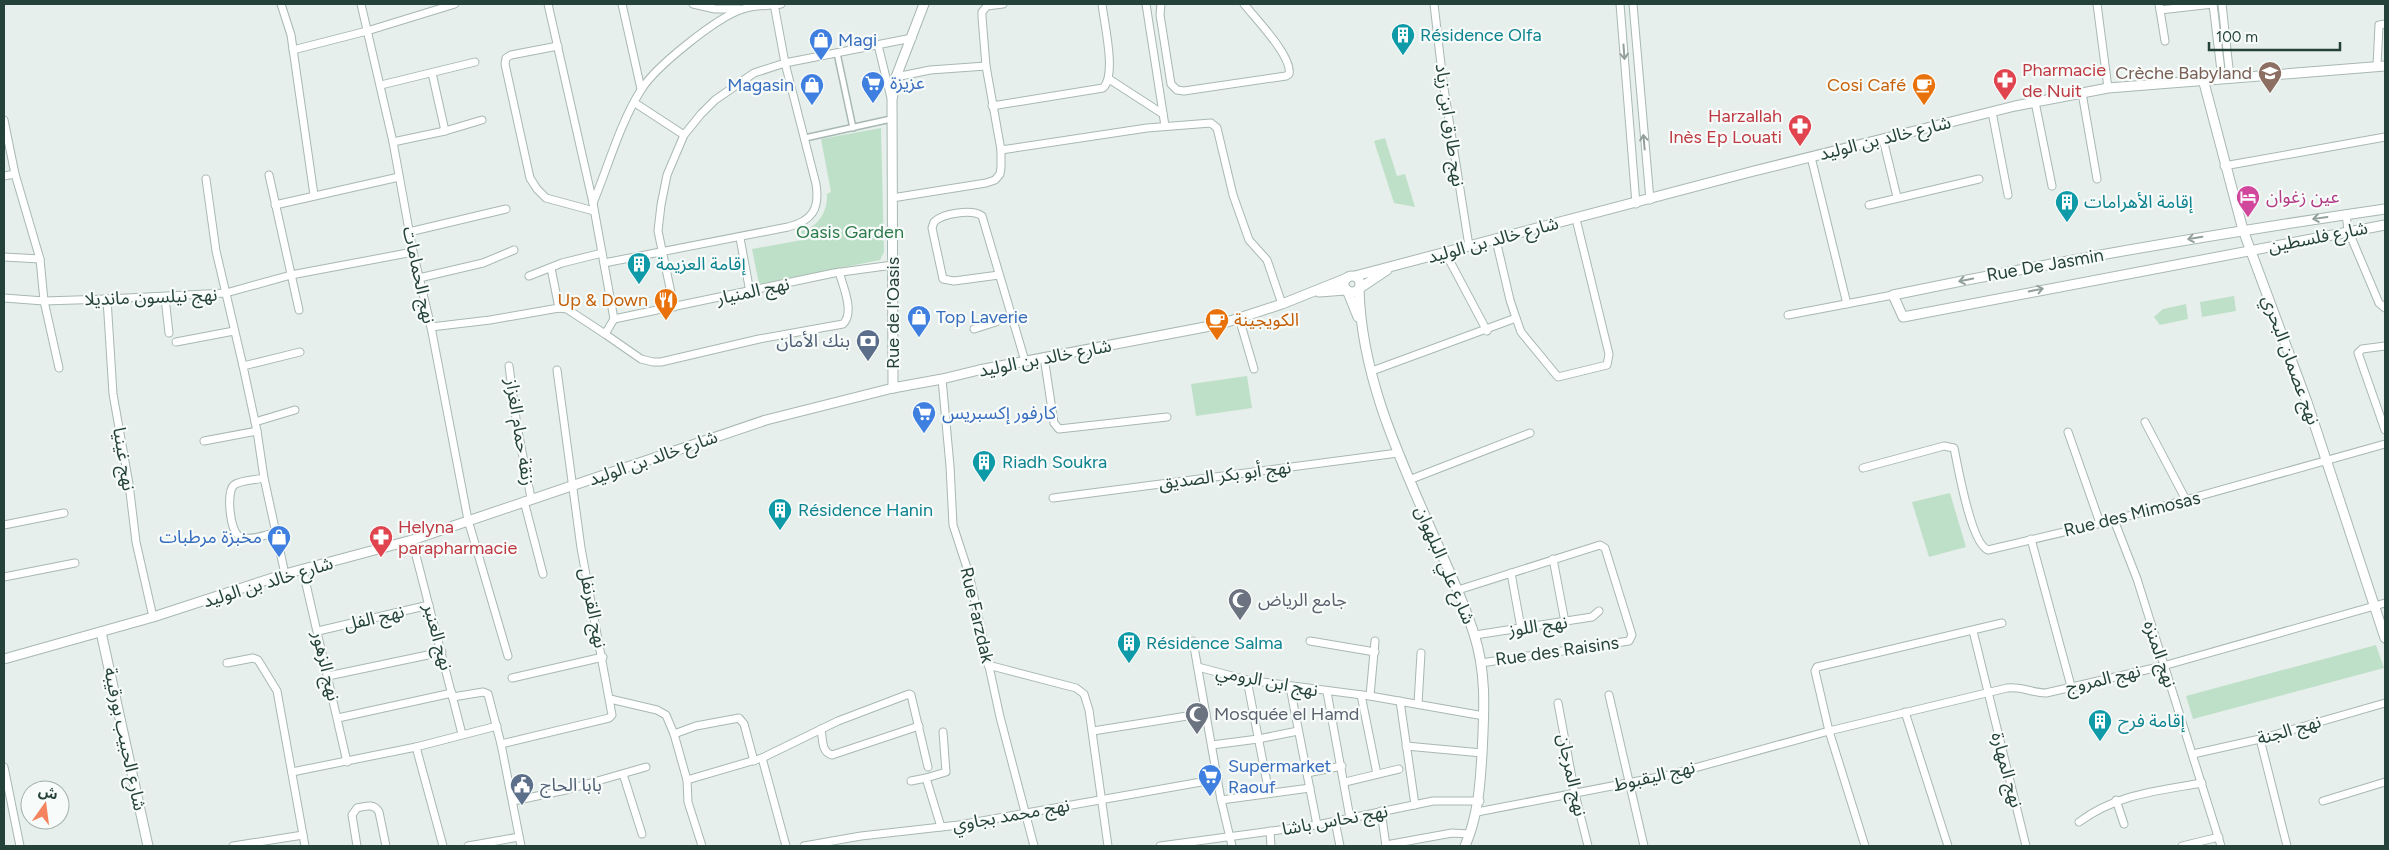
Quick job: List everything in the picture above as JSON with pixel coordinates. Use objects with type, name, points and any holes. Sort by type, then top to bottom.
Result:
[{"type":"street","points":[[282,4],[293,50],[314,195]]},
{"type":"street","name":"نهج الحمامات","points":[[361,4],[393,142],[412,252],[431,327],[468,520],[508,656]]},
{"type":"street","points":[[293,50],[367,31],[432,7],[455,4]]},
{"type":"street","points":[[548,4],[593,207],[614,319],[605,334]]},
{"type":"street","points":[[622,4],[641,90]]},
{"type":"street","points":[[604,263],[740,238],[796,225],[806,221],[813,212],[818,195],[806,138],[785,63],[776,4],[742,9],[714,9],[694,4]]},
{"type":"street","name":"Rue de l'Oasis","points":[[893,388],[892,100],[896,77],[924,4]]},
{"type":"street","points":[[892,198],[995,180],[1000,174],[1001,150],[986,66],[982,12],[987,6],[1002,4]]},
{"type":"street","points":[[992,106],[1103,88],[1110,79],[1111,73],[1102,4]]},
{"type":"street","points":[[1146,4],[1165,126]]},
{"type":"street","points":[[1161,4],[1160,15],[1171,84],[1177,90],[1184,91],[1289,74],[1290,69],[1285,56],[1244,4]]},
{"type":"street","name":"نهج طارق ابن زياد","points":[[1434,4],[1443,82],[1469,246]]},
{"type":"street","points":[[1620,4],[1636,204]]},
{"type":"street","points":[[1633,4],[1650,200]]},
{"type":"street","points":[[2097,4],[2108,88]]},
{"type":"street","points":[[2165,41],[2159,7],[2213,4],[2226,78]]},
{"type":"street","points":[[2222,4],[2226,78]]},
{"type":"street","points":[[593,207],[615,145],[641,90],[667,62],[718,23],[742,9]]},
{"type":"street","points":[[2381,66],[2379,24],[2385,24]]},
{"type":"street","points":[[674,307],[658,231],[667,175],[684,135],[715,100],[754,73],[785,63],[912,38]]},
{"type":"street","points":[[878,45],[892,100]]},
{"type":"street","points":[[558,46],[511,55],[506,58],[505,64],[514,110],[530,178],[537,189],[546,198],[593,207]]},
{"type":"street","points":[[837,53],[853,128]]},
{"type":"street","points":[[381,85],[475,62]]},
{"type":"street","points":[[896,77],[930,70],[986,66]]},
{"type":"street","name":"شارع خالد بن الوليد","points":[[4,659],[153,617],[286,574],[303,571],[412,540],[766,420],[893,388],[1044,357],[1178,333],[1239,318],[1282,304],[1351,277],[1883,139],[2035,102],[2108,88],[2381,66]]},
{"type":"street","points":[[432,73],[445,132]]},
{"type":"street","points":[[1110,79],[1162,114]]},
{"type":"street","name":"نهج عصمان البحري","points":[[2203,80],[2224,166],[2243,230],[2274,308],[2327,461],[2367,587],[2376,605],[2385,638]]},
{"type":"street","points":[[2082,93],[2097,179]]},
{"type":"street","points":[[2035,102],[2052,186]]},
{"type":"street","points":[[635,103],[684,135]]},
{"type":"street","points":[[1992,112],[2008,196]]},
{"type":"street","points":[[4,120],[14,174],[40,259],[44,300],[59,368]]},
{"type":"street","points":[[393,142],[445,132],[482,120]]},
{"type":"street","points":[[806,138],[891,120]]},
{"type":"street","points":[[1001,150],[1165,126],[1211,124],[1217,128],[1233,195],[1249,240],[1266,260],[1282,304]]},
{"type":"street","points":[[2224,166],[2385,137]]},
{"type":"street","points":[[1883,139],[1897,198]]},
{"type":"street","points":[[1811,157],[1847,304]]},
{"type":"street","points":[[4,176],[14,174]]},
{"type":"street","points":[[268,175],[299,310]]},
{"type":"street","points":[[275,205],[399,177]]},
{"type":"street","points":[[206,178],[216,251],[243,366],[257,431],[264,478],[286,574]]},
{"type":"street","points":[[1869,205],[1979,179]]},
{"type":"street","points":[[409,232],[506,209]]},
{"type":"street","name":"شارع فلسطين","points":[[2243,230],[2385,209]]},
{"type":"street","points":[[999,275],[954,281],[943,278],[932,228],[934,222],[943,217],[973,212],[982,216],[1025,361]]},
{"type":"street","points":[[2346,214],[2348,230],[2379,303],[2385,308]]},
{"type":"street","points":[[1496,240],[1510,300],[1521,332],[1558,377],[1607,365],[1609,354],[1576,219]]},
{"type":"street","name":"شارع فلسطين","points":[[2251,250],[2348,230],[2385,225]]},
{"type":"street","name":"Rue De Jasmin","points":[[1788,314],[2000,273],[2243,230]]},
{"type":"street","points":[[740,238],[750,292]]},
{"type":"street","points":[[420,278],[483,264],[514,250]]},
{"type":"street","name":"Rue De Jasmin","points":[[1894,295],[1903,317],[2251,250]]},
{"type":"street","name":"نهج نيلسون مانديلا","points":[[4,298],[44,300],[165,298],[226,293],[291,275],[412,252]]},
{"type":"street","points":[[1445,252],[1487,331]]},
{"type":"street","points":[[529,276],[567,261],[602,254]]},
{"type":"street","points":[[4,257],[40,259]]},
{"type":"street","name":"نهج المنيار","points":[[614,319],[839,272],[893,265]]},
{"type":"street","name":"شارع خالد بن الوليد","points":[[1360,288],[1394,266]]},
{"type":"street","points":[[552,268],[559,308]]},
{"type":"street","points":[[431,327],[559,308],[567,309],[641,360],[661,362],[759,339],[843,324],[847,319],[848,312],[839,272]]},
{"type":"street","points":[[1347,290],[1352,292],[1360,288],[1360,281],[1351,277],[1344,284],[1361,324]]},
{"type":"street","name":"شارع علي البلهوان","points":[[1360,288],[1361,324],[1372,372],[1398,453],[1458,590],[1475,635],[1481,663],[1485,697],[1480,801],[1465,846]]},
{"type":"street","name":"شارع خالد بن الوليد","points":[[1312,293],[1347,290]]},
{"type":"street","points":[[165,298],[169,333]]},
{"type":"street","name":"نهج غينيا","points":[[107,299],[113,394],[129,484],[136,542],[153,617]]},
{"type":"street","points":[[1239,318],[1254,369]]},
{"type":"street","points":[[1372,372],[1487,331],[1516,318]]},
{"type":"street","points":[[974,329],[996,322]]},
{"type":"street","points":[[176,342],[234,331]]},
{"type":"street","points":[[2385,346],[2362,349],[2358,353],[2385,430]]},
{"type":"street","points":[[243,366],[300,352]]},
{"type":"street","points":[[1044,357],[1054,423],[1059,429],[1167,417]]},
{"type":"street","name":"زنقة حمام الغزاز","points":[[509,366],[527,500],[543,574]]},
{"type":"street","name":"نهج القرنفل","points":[[501,744],[609,718],[612,711],[581,548],[557,370]]},
{"type":"street","name":"Rue Farzdak","points":[[942,379],[953,525],[969,574],[1000,717],[1034,846]]},
{"type":"street","points":[[255,422],[295,410]]},
{"type":"street","points":[[2145,422],[2186,500]]},
{"type":"street","points":[[204,441],[257,431]]},
{"type":"street","points":[[2068,432],[2100,524]]},
{"type":"street","points":[[1409,480],[1530,433]]},
{"type":"street","name":"Rue des Mimosas","points":[[1863,468],[1949,446],[1954,448],[1971,520],[1982,546],[1992,549],[2100,524],[2385,444]]},
{"type":"street","name":"نهج أبو بكر الصديق","points":[[1053,498],[1398,453]]},
{"type":"street","points":[[264,478],[232,486],[229,502],[234,530],[240,537],[246,538],[276,532]]},
{"type":"street","points":[[4,525],[64,513]]},
{"type":"street","name":"نهج المنزه","points":[[2114,520],[2137,579],[2221,846]]},
{"type":"street","points":[[2031,539],[2071,686]]},
{"type":"street","name":"نهج العنبر","points":[[412,540],[462,734]]},
{"type":"street","name":"Rue des Raisins","points":[[1481,663],[1632,639],[1605,548],[1600,545],[1553,559]]},
{"type":"street","points":[[1458,590],[1553,559],[1565,622]]},
{"type":"street","points":[[4,577],[75,563]]},
{"type":"street","name":"نهج الزهور","points":[[303,571],[347,762]]},
{"type":"street","points":[[1511,573],[1520,628]]},
{"type":"street","name":"نهج المروج","points":[[1829,731],[2018,687],[2046,693],[2163,666],[2385,603]]},
{"type":"street","name":"نهج الفل","points":[[318,631],[429,605]]},
{"type":"street","name":"نهج اللوز","points":[[1475,635],[1592,617],[1599,611]]},
{"type":"street","points":[[1865,846],[1829,731],[1815,671],[1817,668],[2002,623]]},
{"type":"street","name":"نهج المهارة","points":[[1973,631],[2026,846]]},
{"type":"street","name":"شارع الحبيب بورقيبة","points":[[101,632],[148,846]]},
{"type":"street","points":[[1193,641],[1221,800],[1232,846]]},
{"type":"street","points":[[1310,641],[1375,652]]},
{"type":"street","points":[[1370,696],[1375,641]]},
{"type":"street","points":[[328,676],[442,652]]},
{"type":"street","points":[[1418,704],[1421,652]]},
{"type":"street","points":[[512,678],[603,657]]},
{"type":"street","points":[[227,663],[253,658],[258,660],[267,671],[277,691],[305,846]]},
{"type":"street","points":[[988,665],[1076,688],[1084,694],[1093,731],[1108,846]]},
{"type":"street","name":"نهج ابن الرومي","points":[[1198,667],[1247,680],[1327,692],[1370,696],[1484,716]]},
{"type":"street","points":[[1247,680],[1268,793]]},
{"type":"street","points":[[1290,687],[1317,824]]},
{"type":"street","points":[[338,718],[452,695],[486,692],[497,726],[521,846]]},
{"type":"street","points":[[1327,692],[1345,782],[1350,818]]},
{"type":"street","points":[[687,780],[762,758],[821,729],[909,694],[911,695],[928,767]]},
{"type":"street","points":[[1361,695],[1377,774]]},
{"type":"street","points":[[1610,695],[1644,846]]},
{"type":"street","points":[[610,699],[662,712],[666,715],[674,734],[687,780],[688,802],[702,846]]},
{"type":"street","points":[[1400,701],[1416,805]]},
{"type":"street","name":"نهج المرجان","points":[[1558,703],[1575,794],[1588,846]]},
{"type":"street","name":"نهج الجنة","points":[[2193,754],[2260,738],[2385,703]]},
{"type":"street","points":[[1905,712],[1948,846]]},
{"type":"street","points":[[1093,731],[1206,713]]},
{"type":"street","points":[[674,734],[696,726],[739,718],[744,724],[754,761]]},
{"type":"street","points":[[292,772],[416,747],[497,726]]},
{"type":"street","points":[[821,729],[824,748],[826,752],[832,755],[919,726]]},
{"type":"street","points":[[1212,745],[1298,731]]},
{"type":"street","name":"نهج اليقبوط","points":[[1477,812],[1669,775],[1829,731]]},
{"type":"street","points":[[911,782],[946,772],[943,732]]},
{"type":"street","points":[[2260,738],[2287,846]]},
{"type":"street","points":[[1406,746],[1482,753]]},
{"type":"street","points":[[416,747],[443,846]]},
{"type":"street","points":[[762,758],[786,846]]},
{"type":"street","points":[[1307,773],[1342,766]]},
{"type":"street","points":[[4,767],[20,846]]},
{"type":"street","points":[[513,802],[566,790],[646,767]]},
{"type":"street","points":[[1345,782],[1399,769]]},
{"type":"street","points":[[623,774],[642,834]]},
{"type":"street","points":[[926,778],[941,827]]},
{"type":"street","name":"نهج محمد بجاوي","points":[[804,846],[861,836],[941,827],[1102,798],[1218,780]]},
{"type":"street","points":[[2079,822],[2092,812],[2116,800],[2202,782]]},
{"type":"street","points":[[2323,801],[2385,782]]},
{"type":"street","points":[[1221,800],[1310,788]]},
{"type":"street","points":[[2116,800],[2124,824]]},
{"type":"street","name":"نهج نحاس باشا","points":[[1160,846],[1317,824],[1433,801],[1480,801]]},
{"type":"street","points":[[357,846],[352,818],[357,808],[370,805],[378,809],[386,846]]},
{"type":"street","points":[[1381,811],[1386,846],[1452,833],[1470,834]]},
{"type":"street","points":[[1335,821],[1340,846]]},
{"type":"street","points":[[1270,831],[1271,846]]},
{"type":"street","points":[[233,846],[303,835]]},
{"type":"street","points":[[468,846],[519,836]]},
{"type":"street","points":[[2182,846],[2219,837]]},
{"type":"green space","name":"Oasis Garden","points":[[881,128],[884,252],[880,260],[759,284],[752,249],[802,240],[801,231],[817,222],[824,212],[827,194],[831,192],[821,139]]},
{"type":"green space","points":[[1385,138],[1397,176],[1405,174],[1415,207],[1394,203],[1374,141]]},
{"type":"green space","points":[[2234,296],[2236,311],[2202,317],[2200,302]]},
{"type":"green space","points":[[2186,304],[2188,319],[2160,325],[2154,317],[2163,309]]},
{"type":"green space","points":[[1247,376],[1252,408],[1196,416],[1191,384]]},
{"type":"green space","points":[[1950,493],[1966,547],[1929,557],[1912,502]]},
{"type":"green space","points":[[2376,645],[2384,668],[2193,719],[2186,696]]},
{"type":"place","name":"Résidence Olfa","points":[[1403,56]]},
{"type":"place","name":"Magi","points":[[821,61]]},
{"type":"place","name":"Crèche Babyland","points":[[2270,94]]},
{"type":"place","name":"Pharmacie de Nuit","points":[[2005,101]]},
{"type":"place","name":"عزيزة","points":[[873,104]]},
{"type":"place","name":"Magasin","points":[[812,106]]},
{"type":"place","name":"Cosi Café","points":[[1924,106]]},
{"type":"place","name":"Harzallah Inès Ep Louati","points":[[1800,147]]},
{"type":"place","name":"عين زغوان","points":[[2248,218]]},
{"type":"place","name":"إقامة الأهرامات","points":[[2067,223]]},
{"type":"place","name":"إقامة العزيمة","points":[[639,285]]},
{"type":"place","name":"Up & Down","points":[[666,321]]},
{"type":"place","name":"Top Laverie","points":[[919,338]]},
{"type":"place","name":"الكويجينة","points":[[1217,341]]},
{"type":"place","name":"بنك الأمان","points":[[868,362]]},
{"type":"place","name":"كارفور إكسبريس","points":[[924,434]]},
{"type":"place","name":"Riadh Soukra","points":[[984,483]]},
{"type":"place","name":"Résidence Hanin","points":[[780,531]]},
{"type":"place","name":"مخبزة مرطبات","points":[[279,558]]},
{"type":"place","name":"Helyna parapharmacie","points":[[381,558]]},
{"type":"place","name":"جامع الرياض","points":[[1240,621]]},
{"type":"place","name":"Résidence Salma","points":[[1129,664]]},
{"type":"place","name":"Mosquée el Hamd","points":[[1197,735]]},
{"type":"place","name":"إقامة فرح","points":[[2100,742]]},
{"type":"place","name":"Supermarket Raouf","points":[[1210,797]]},
{"type":"place","name":"بابا الحاج","points":[[522,806]]}]
